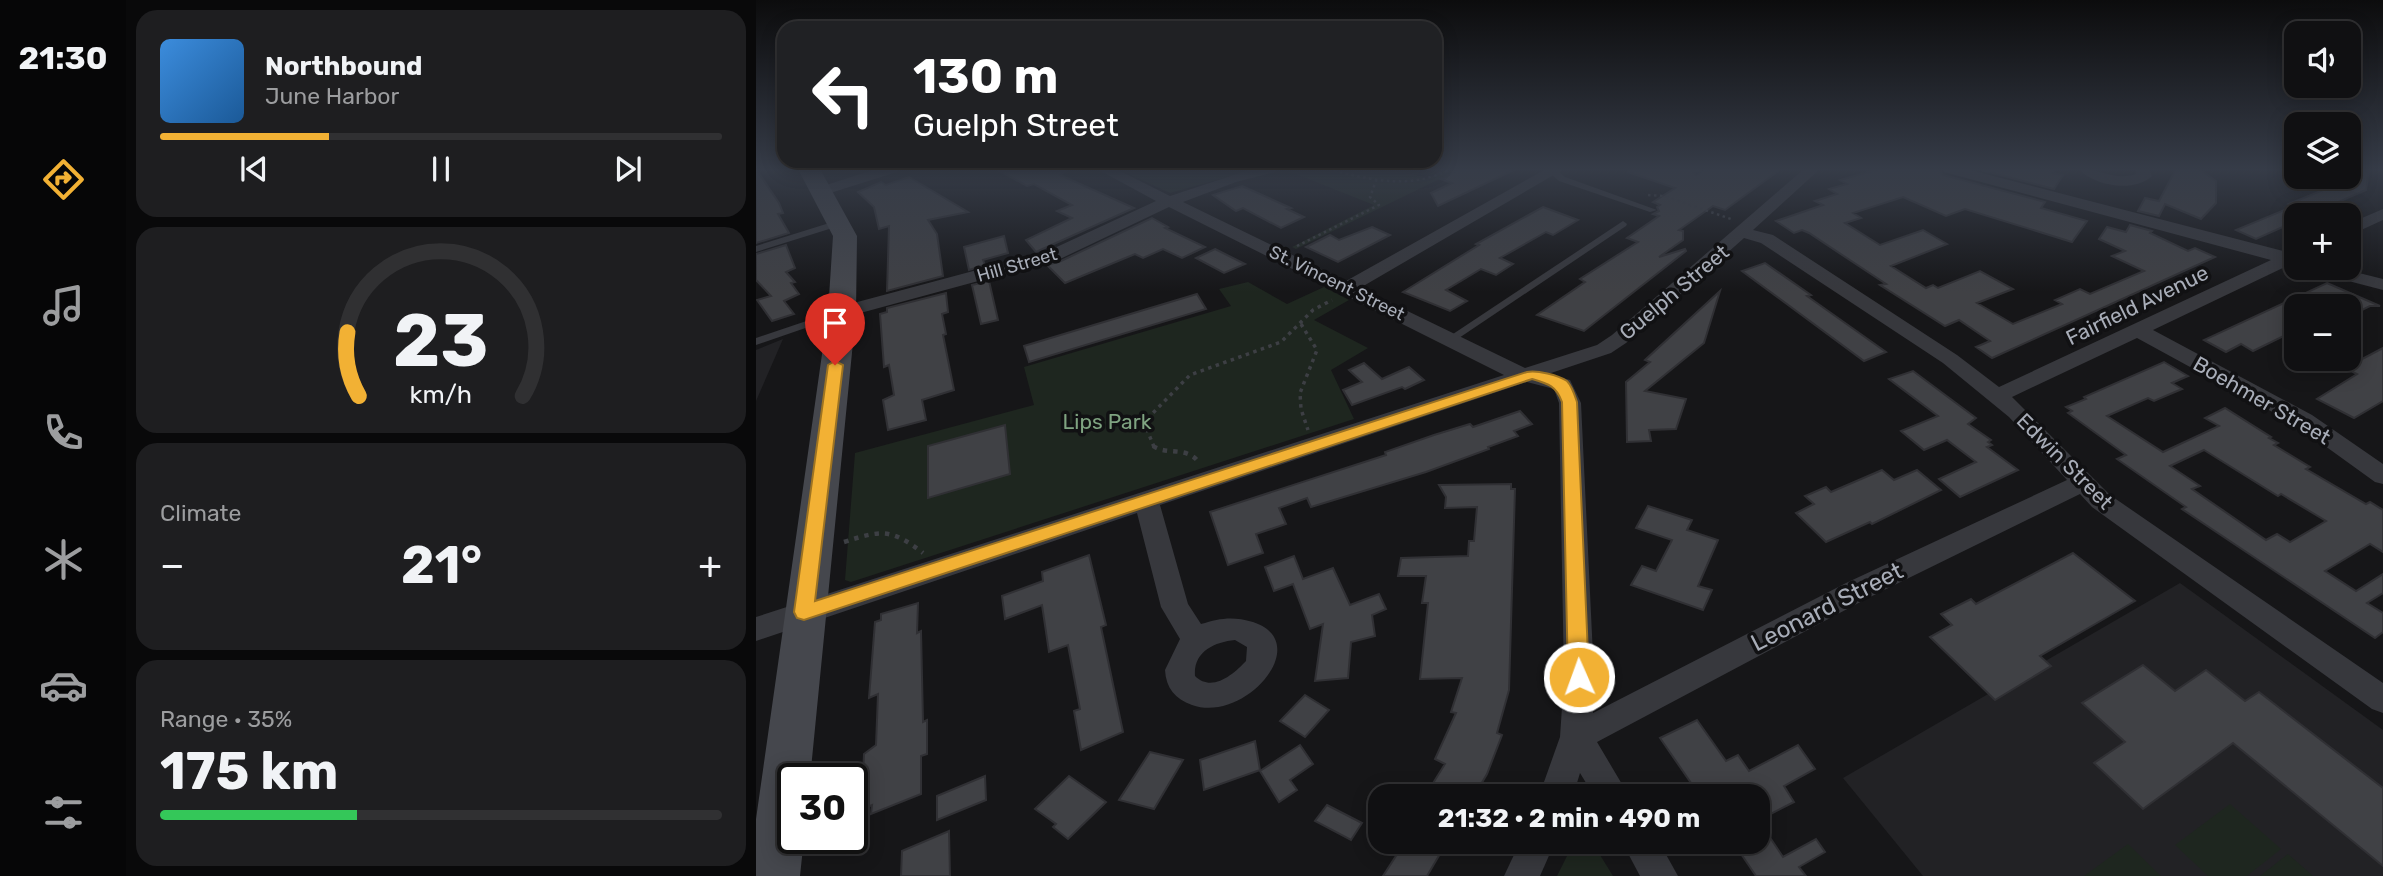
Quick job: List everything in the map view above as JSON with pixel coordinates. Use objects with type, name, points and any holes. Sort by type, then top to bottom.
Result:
[{"type":"main road","points":[[774,876],[842,312],[846,244],[832,210]]},
{"type":"street","name":"Hill Street","points":[[842,312],[1054,255],[1149,210]]},
{"type":"street","name":"St. Vincent Street","points":[[1186,210],[1452,338],[1513,371],[1563,385],[1570,402],[1579,677],[1576,737],[1560,784]]},
{"type":"street","points":[[1347,288],[1483,210]]},
{"type":"street","name":"Guelph Street","points":[[756,629],[1532,375],[1604,349],[1619,340],[1762,210]]},
{"type":"street","points":[[2104,210],[2284,257]]},
{"type":"street","points":[[2361,225],[2383,214]]},
{"type":"street","name":"Edwin Street","points":[[1741,227],[1802,260],[1950,359],[1998,396],[2037,432],[2081,483],[2120,516],[2383,700]]},
{"type":"street","name":"Fairfield Avenue","points":[[1998,396],[2284,263]]},
{"type":"street","points":[[2361,279],[2383,285]]},
{"type":"street","name":"Boehmer Street","points":[[2138,330],[2304,421],[2379,467]]},
{"type":"street","name":"Leonard Street","points":[[1576,737],[1856,591],[2081,483]]},
{"type":"street","points":[[1146,500],[1175,607],[1196,641]]},
{"type":"street","points":[[1576,737],[1605,784]]},
{"type":"street","points":[[1522,876],[1532,854]]},
{"type":"street","points":[[1646,854],[1660,876]]},
{"type":"lane","points":[[756,249],[839,223]]},
{"type":"lane","points":[[1452,338],[1623,224]]},
{"type":"lane","name":"Hill Street","points":[[756,342],[842,312]]},
{"type":"path","points":[[1291,249],[1369,210]]},
{"type":"path","points":[[1698,210],[1741,227]]},
{"type":"path","points":[[1203,470],[1196,455],[1188,450],[1167,452],[1154,447],[1144,422],[1190,375],[1281,342],[1313,310],[1338,297],[1347,288]]},
{"type":"path","points":[[1300,323],[1315,341],[1318,354],[1301,387],[1300,408],[1310,436]]},
{"type":"path","points":[[844,542],[880,531],[898,533],[929,558]]},
{"type":"shaded area","points":[[783,339],[756,401],[756,350]]},
{"type":"shaded area","points":[[2180,583],[2383,730],[2383,876],[1923,876],[1843,778]]},
{"type":"green space","points":[[1364,210],[1376,210],[1296,249],[1292,247]]},
{"type":"green space","name":"Lips Park","points":[[1248,282],[1287,304],[1324,287],[1349,300],[1314,320],[1368,348],[1331,370],[1354,419],[851,582],[845,580],[855,453],[1034,405],[1024,367],[1231,306],[1219,289]]},
{"type":"green space","points":[[2230,804],[2281,849],[2247,876],[2208,876],[2175,845]]},
{"type":"green space","points":[[2128,844],[2161,876],[2084,876]]},
{"type":"green space","points":[[1568,854],[1599,854],[1613,876],[1557,876]]},
{"type":"green space","points":[[2288,854],[2313,876],[2260,876]]},
{"type":"building","points":[[756,210],[782,210],[783,213],[778,214],[789,233],[756,243]]},
{"type":"building","points":[[875,210],[968,212],[928,220],[937,234],[943,276],[887,291],[889,226],[879,229]]},
{"type":"building","points":[[1130,210],[1036,252],[1026,240],[1072,218],[1057,211]]},
{"type":"building","points":[[1247,210],[1289,210],[1304,217],[1281,228]]},
{"type":"building","points":[[1538,210],[1551,210],[1578,220],[1553,235],[1546,232],[1500,258],[1513,264],[1496,275],[1481,269],[1446,290],[1467,301],[1450,311],[1403,292],[1479,245],[1476,244]]},
{"type":"building","points":[[1708,210],[1679,230],[1683,231],[1683,240],[1659,257],[1685,249],[1686,251],[1584,331],[1537,315],[1585,282],[1580,279],[1638,242],[1627,238],[1659,216],[1653,214],[1659,211]]},
{"type":"building","points":[[1809,210],[1863,210],[1853,213],[1861,218],[1845,223],[1880,245],[1923,230],[1947,244],[1891,266],[1926,288],[1933,285],[1938,288],[1980,271],[2013,289],[1977,303],[2013,324],[2062,304],[2055,300],[2080,289],[2090,294],[2144,271],[2112,256],[2125,251],[2099,239],[2107,227],[2126,232],[2130,225],[2152,231],[2150,233],[2188,251],[2195,248],[2215,257],[1992,358],[1976,347],[1990,341],[1959,320],[1945,326],[1880,285],[1886,284],[1809,233],[1802,230],[1794,233],[1776,221]]},
{"type":"building","points":[[1932,210],[1963,210],[1946,216]]},
{"type":"building","points":[[1968,210],[2048,210],[2087,221],[2072,242]]},
{"type":"building","points":[[2139,210],[2162,210],[2159,216]]},
{"type":"building","points":[[2179,210],[2210,210],[2201,219]]},
{"type":"building","points":[[2284,210],[2284,226],[2256,239],[2236,230]]},
{"type":"building","points":[[1152,218],[1168,227],[1165,228],[1205,247],[1182,258],[1163,249],[1143,258],[1135,254],[1065,283],[1047,265],[1061,261]]},
{"type":"building","points":[[1372,227],[1390,235],[1338,262],[1306,247],[1330,235],[1339,240]]},
{"type":"building","points":[[1004,236],[1008,253],[983,260],[985,265],[969,270],[964,247]]},
{"type":"building","points":[[786,245],[795,268],[786,272],[795,282],[791,283],[799,294],[784,301],[794,314],[772,321],[757,300],[771,296],[756,280],[756,254]]},
{"type":"building","points":[[1215,249],[1245,264],[1224,273],[1196,258]]},
{"type":"building","points":[[1765,263],[1886,352],[1864,361],[1742,271]]},
{"type":"building","points":[[989,281],[998,320],[981,324],[972,285]]},
{"type":"building","points":[[2327,283],[2352,294],[2303,294]]},
{"type":"building","points":[[1720,291],[1704,343],[1645,391],[1686,399],[1676,429],[1649,430],[1651,441],[1627,442],[1626,382],[1650,362],[1645,360]]},
{"type":"building","points":[[946,293],[948,312],[942,314],[946,334],[943,335],[954,390],[922,400],[926,420],[888,430],[883,400],[894,395],[889,365],[884,367],[880,314],[887,312],[887,308]]},
{"type":"building","points":[[1197,294],[1206,309],[1029,362],[1024,346]]},
{"type":"building","points":[[2361,298],[2380,306],[2370,306],[2361,310]]},
{"type":"building","points":[[2284,303],[2284,336],[2253,351],[2241,344],[2226,352],[2204,340]]},
{"type":"building","points":[[2383,348],[2383,401],[2354,418],[2317,399],[2357,374],[2351,371],[2361,371],[2361,360]]},
{"type":"building","points":[[2164,362],[2188,376],[2172,383],[2182,389],[2154,401],[2148,398],[2107,416],[2163,452],[2219,426],[2205,418],[2225,408],[2271,437],[2269,438],[2278,443],[2274,445],[2310,467],[2306,469],[2366,504],[2370,502],[2383,510],[2383,552],[2370,544],[2325,571],[2356,591],[2383,574],[2383,593],[2367,603],[2383,613],[2383,632],[2375,638],[2182,509],[2186,507],[2117,459],[2126,455],[2068,413],[2072,411],[2066,407],[2086,399],[2084,397]],"holes":[[[2204,450],[2278,496],[2281,494],[2326,521],[2290,542],[2277,534],[2266,540],[2192,489],[2200,486],[2170,466]]]},
{"type":"building","points":[[1364,363],[1382,379],[1409,367],[1424,380],[1405,389],[1402,387],[1352,405],[1343,390],[1362,382],[1349,370]]},
{"type":"building","points":[[1913,371],[1976,418],[1968,424],[1991,440],[1988,442],[1992,445],[1987,447],[2018,470],[1960,497],[1939,479],[1976,462],[1947,440],[1924,450],[1901,431],[1938,416],[1889,379]]},
{"type":"building","points":[[1520,411],[1532,424],[1514,431],[1518,436],[1488,447],[1489,449],[1426,472],[1311,507],[1307,498],[1279,508],[1286,524],[1256,534],[1263,553],[1228,565],[1210,512],[1386,455],[1385,452],[1434,435],[1470,424],[1473,427]]},
{"type":"building","points":[[1005,425],[1010,474],[928,498],[928,446]]},
{"type":"building","points":[[1882,470],[1894,480],[1917,470],[1941,490],[1872,524],[1870,522],[1826,542],[1796,513],[1814,504],[1805,496],[1826,487],[1831,492]]},
{"type":"building","points":[[1511,484],[1511,489],[1515,489],[1509,690],[1497,733],[1502,735],[1481,784],[1432,784],[1445,764],[1435,759],[1456,713],[1451,712],[1462,678],[1420,679],[1428,603],[1422,603],[1426,576],[1398,576],[1401,558],[1468,556],[1469,541],[1474,541],[1477,507],[1445,508],[1446,497],[1439,485]]},
{"type":"building","points":[[1648,506],[1692,520],[1687,530],[1718,540],[1698,586],[1712,590],[1703,610],[1631,585],[1642,566],[1656,571],[1672,540],[1636,528]]},
{"type":"building","points":[[2073,553],[2135,601],[2040,656],[2051,666],[1995,700],[1930,637],[1952,625],[1941,614],[1971,599],[1976,604]]},
{"type":"building","points":[[1089,555],[1106,625],[1101,627],[1123,732],[1081,750],[1074,711],[1080,709],[1068,645],[1049,652],[1042,605],[1005,619],[1002,596],[1043,581],[1042,572]]},
{"type":"building","points":[[1294,556],[1303,579],[1333,568],[1350,605],[1379,594],[1386,609],[1372,615],[1375,636],[1351,642],[1348,678],[1315,681],[1323,624],[1310,629],[1293,584],[1274,591],[1265,567]]},
{"type":"building","points":[[918,603],[917,633],[921,631],[923,722],[927,720],[927,754],[921,756],[921,794],[871,814],[872,805],[868,807],[868,763],[864,763],[864,754],[876,745],[878,694],[869,698],[875,622],[881,620],[881,614]]},
{"type":"building","points":[[2143,665],[2175,691],[2206,670],[2245,701],[2259,692],[2383,788],[2383,866],[2233,743],[2143,809],[2094,763],[2125,742],[2082,703]]},
{"type":"building","points":[[1305,695],[1329,710],[1305,737],[1280,721]]},
{"type":"building","points":[[1697,720],[1726,761],[1738,755],[1749,771],[1798,745],[1815,769],[1784,786],[1794,802],[1770,814],[1770,784],[1692,784],[1660,738]]},
{"type":"building","points":[[1255,741],[1260,770],[1204,790],[1200,760]]},
{"type":"building","points":[[1300,745],[1313,764],[1290,780],[1297,790],[1279,802],[1260,771]]},
{"type":"building","points":[[1150,752],[1183,760],[1154,809],[1119,800]]},
{"type":"building","points":[[985,776],[986,800],[937,820],[937,796]]},
{"type":"building","points":[[1069,776],[1106,802],[1068,839],[1053,827],[1056,824],[1035,809]]},
{"type":"building","points":[[1327,805],[1362,823],[1351,840],[1315,821]]},
{"type":"building","points":[[949,831],[950,876],[901,876],[902,851]]},
{"type":"building","points":[[1770,838],[1783,857],[1816,839],[1825,852],[1799,867],[1806,876],[1756,876],[1741,854],[1770,854]]},
{"type":"building","points":[[1397,854],[1440,854],[1427,876],[1383,876]]},
{"type":"route","points":[[835,365],[804,612],[1532,375],[1555,381],[1563,385],[1570,402],[1579,677]]}]
